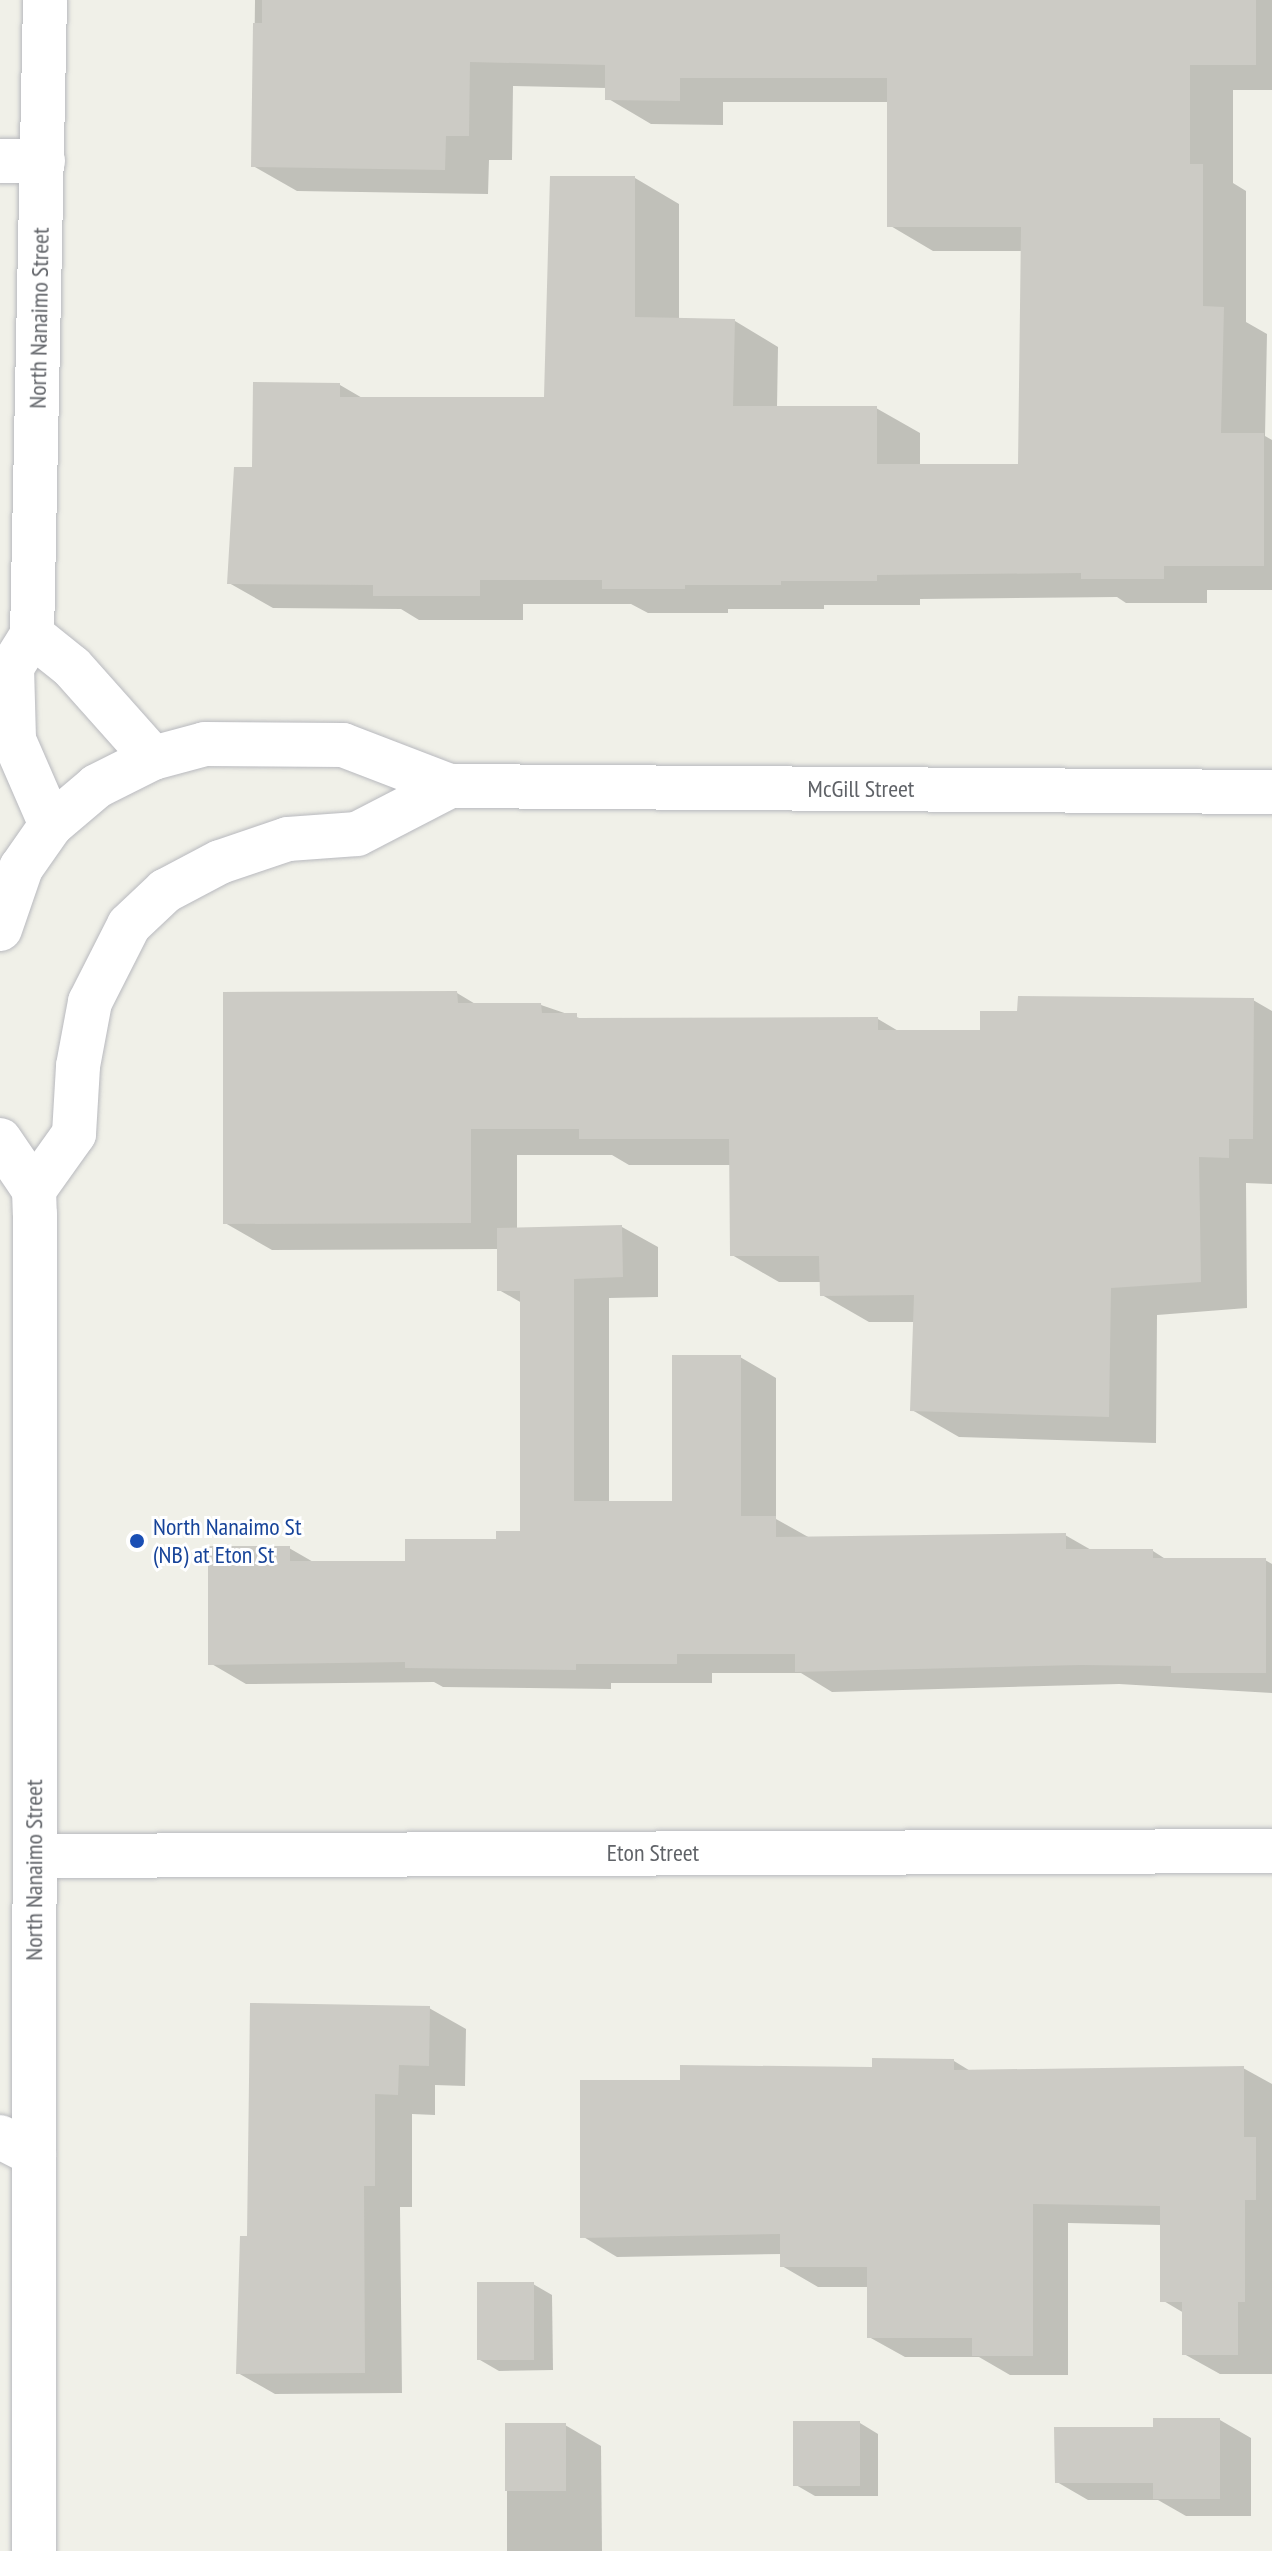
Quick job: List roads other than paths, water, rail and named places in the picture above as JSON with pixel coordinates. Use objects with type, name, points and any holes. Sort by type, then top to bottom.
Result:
[{"type":"main road","name":"North Nanaimo Street","points":[[45,0],[32,635],[12,667],[14,740],[51,825]]},
{"type":"main road","points":[[0,161],[43,161]]},
{"type":"main road","points":[[32,635],[72,667],[153,758]]},
{"type":"main road","name":"McGill Street","points":[[51,825],[97,786],[153,758],[205,744],[343,745],[450,786],[1272,792]]},
{"type":"main road","name":"McGill Street","points":[[34,1190],[74,1134],[78,1066],[90,1002],[108,961],[129,925],[165,891],[220,862],[288,839],[357,834],[450,786]]},
{"type":"main road","points":[[0,929],[21,868],[51,825]]},
{"type":"main road","points":[[0,1140],[34,1190]]},
{"type":"main road","name":"North Nanaimo Street","points":[[34,1190],[35,1856],[17,2145],[34,2551]]},
{"type":"main road","name":"Eton Street","points":[[35,1856],[1272,1851]]},
{"type":"place","name":"North Nanaimo St (NB) at Eton St","points":[[137,1541]]}]
